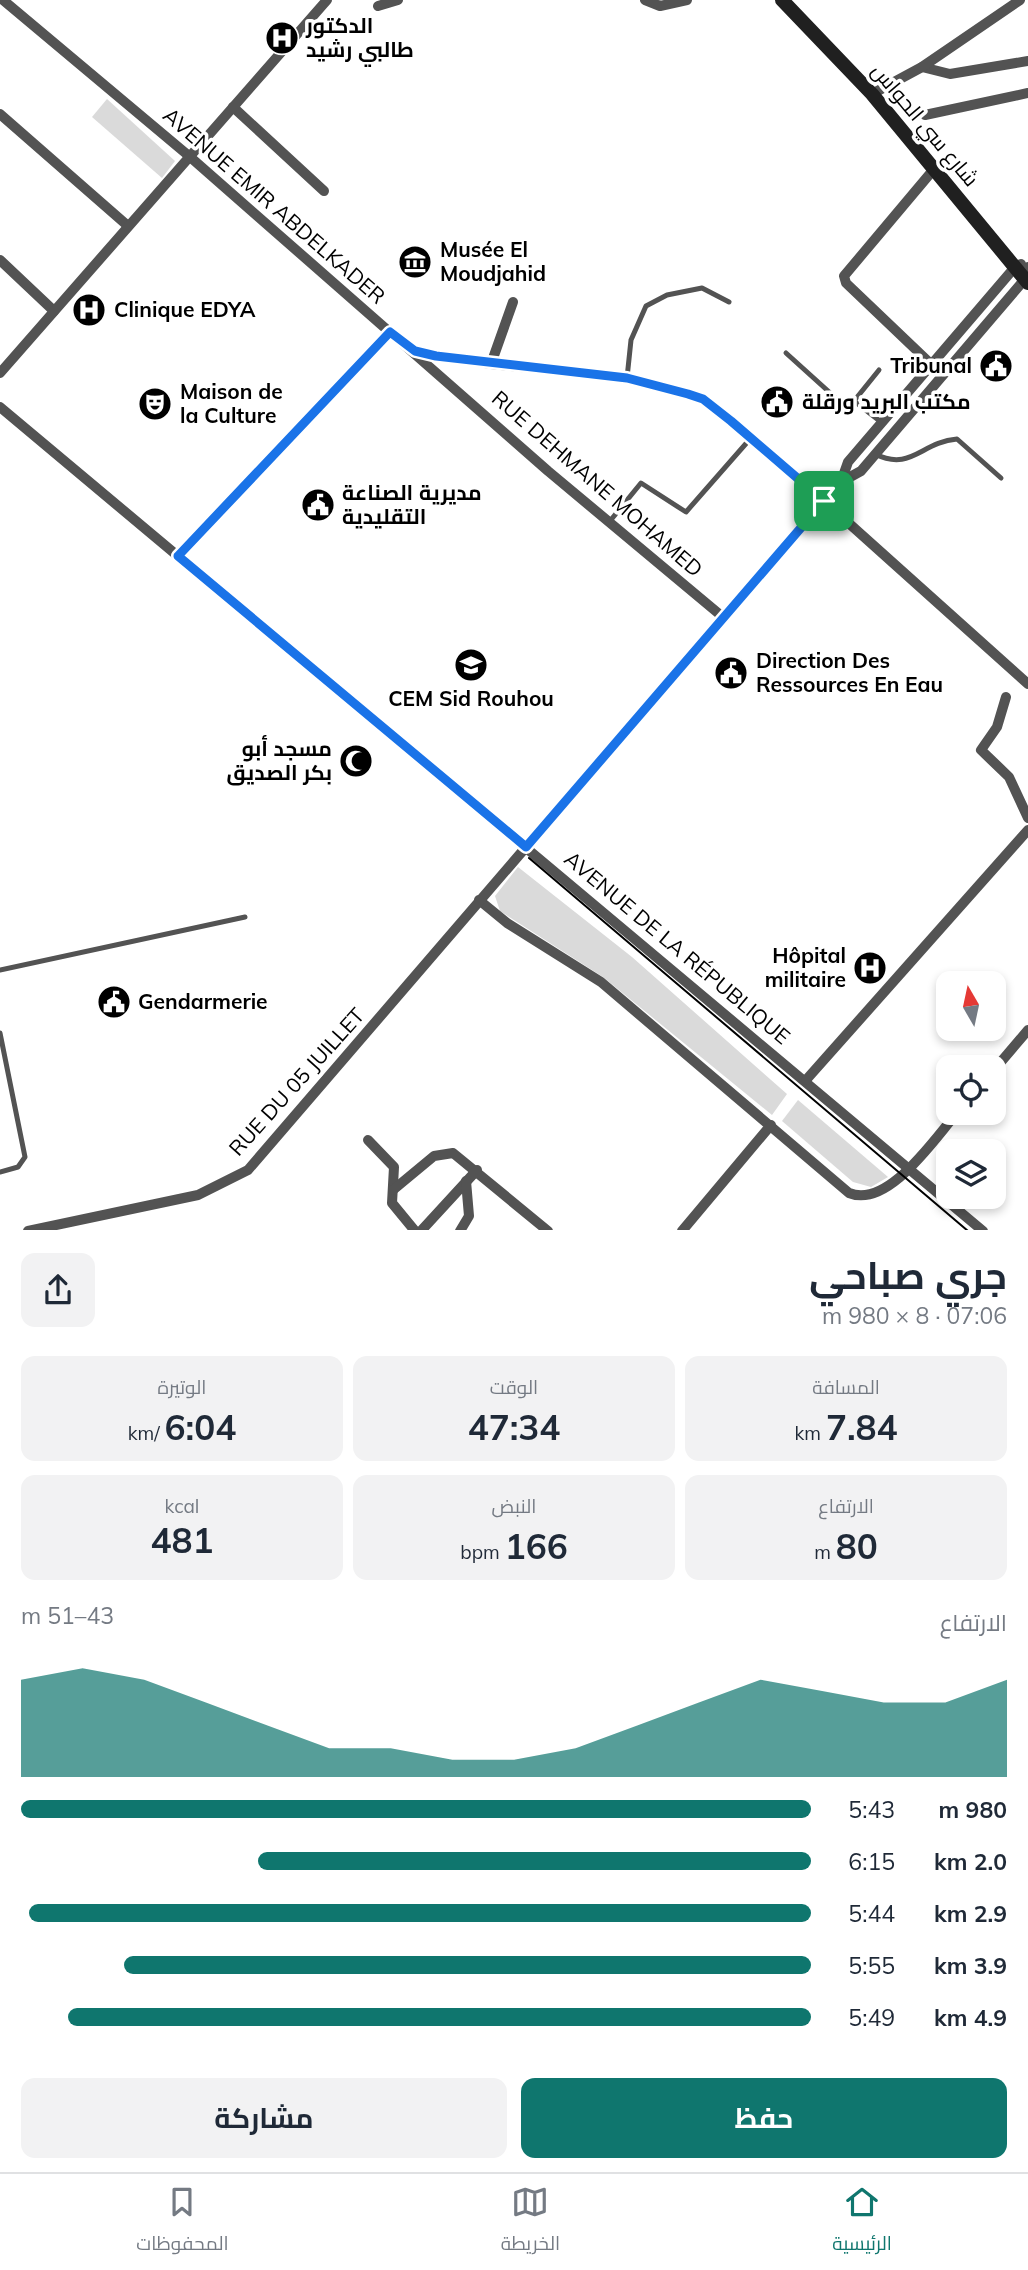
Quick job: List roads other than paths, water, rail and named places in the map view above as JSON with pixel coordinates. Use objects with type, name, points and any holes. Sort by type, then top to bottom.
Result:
[{"type":"street","name":"AVENUE EMIR ABDELKADER","points":[[3,0],[415,351],[491,364],[627,378],[703,399],[824,501],[1028,684]]},
{"type":"street","points":[[0,373],[327,0]]},
{"type":"street","points":[[378,6],[398,0]]},
{"type":"street","points":[[645,0],[660,6],[687,0]]},
{"type":"street","name":"شارع سي الحواس","points":[[782,0],[872,94],[1025,272]]},
{"type":"street","points":[[872,94],[922,67],[1020,0]]},
{"type":"street","points":[[922,67],[950,74],[1028,61]]},
{"type":"street","points":[[925,115],[1028,93]]},
{"type":"street","points":[[233,107],[324,191]]},
{"type":"street","points":[[0,114],[128,226]]},
{"type":"street","points":[[932,365],[846,283],[844,276],[934,169]]},
{"type":"street","points":[[0,260],[54,311]]},
{"type":"street","points":[[841,482],[848,462],[881,422],[932,365],[1025,272]]},
{"type":"street","points":[[841,482],[861,471],[1025,272]]},
{"type":"street","points":[[491,364],[513,302]]},
{"type":"street","points":[[178,556],[390,332]]},
{"type":"street","name":"RUE DEHMANE MOHAMED","points":[[415,351],[724,618]]},
{"type":"street","name":"AVENUE DE LA RÉPUBLIQUE","points":[[0,407],[983,1230]]},
{"type":"street","name":"RUE DU 05 JUILLET","points":[[28,1230],[198,1195],[248,1170],[841,482]]},
{"type":"street","points":[[1006,697],[997,727],[981,750],[1009,777],[1028,818]]},
{"type":"street","points":[[806,1080],[1028,831]]},
{"type":"street","points":[[479,900],[507,923],[601,982],[849,1193],[858,1196],[875,1194],[886,1189],[910,1167],[947,1125]]},
{"type":"street","points":[[1006,1056],[1028,1030]]},
{"type":"street","points":[[682,1230],[771,1125]]},
{"type":"street","points":[[368,1140],[394,1167],[392,1203],[415,1230]]},
{"type":"street","points":[[393,1190],[433,1156],[445,1153],[462,1158],[548,1230]]},
{"type":"street","points":[[421,1230],[477,1170]]},
{"type":"street","points":[[460,1230],[469,1216],[466,1181]]},
{"type":"lane","points":[[627,378],[631,340],[646,306],[675,292],[702,288],[729,302]]},
{"type":"lane","points":[[786,354],[838,400],[854,401],[881,422]]},
{"type":"lane","points":[[854,401],[879,370]]},
{"type":"lane","points":[[610,521],[641,483],[686,512],[751,438]]},
{"type":"lane","points":[[875,454],[891,462],[908,458],[939,440],[957,439],[1001,478]]},
{"type":"lane","points":[[0,970],[245,917]]},
{"type":"lane","points":[[0,1033],[25,1157],[18,1167],[0,1172]]},
{"type":"tram line","points":[[529,858],[967,1230]]},
{"type":"place","name":"الدكتور طالبي رشيد","points":[[282,38]]},
{"type":"place","name":"Musée El Moudjahid","points":[[415,262]]},
{"type":"place","name":"Clinique EDYA","points":[[89,310]]},
{"type":"place","name":"Tribunal","points":[[996,366]]},
{"type":"place","name":"مكتب البريد ورقلة","points":[[777,402]]},
{"type":"place","name":"Maison de la Culture","points":[[155,404]]},
{"type":"place","name":"مديرية الصناعة التقليدية","points":[[318,505]]},
{"type":"place","name":"CEM Sid Rouhou","points":[[471,665]]},
{"type":"place","name":"Direction Des Ressources En Eau","points":[[731,673]]},
{"type":"place","name":"مسجد أبو بكر الصديق","points":[[356,761]]},
{"type":"place","name":"Hôpital militaire","points":[[870,968]]},
{"type":"place","name":"Gendarmerie","points":[[114,1002]]}]
